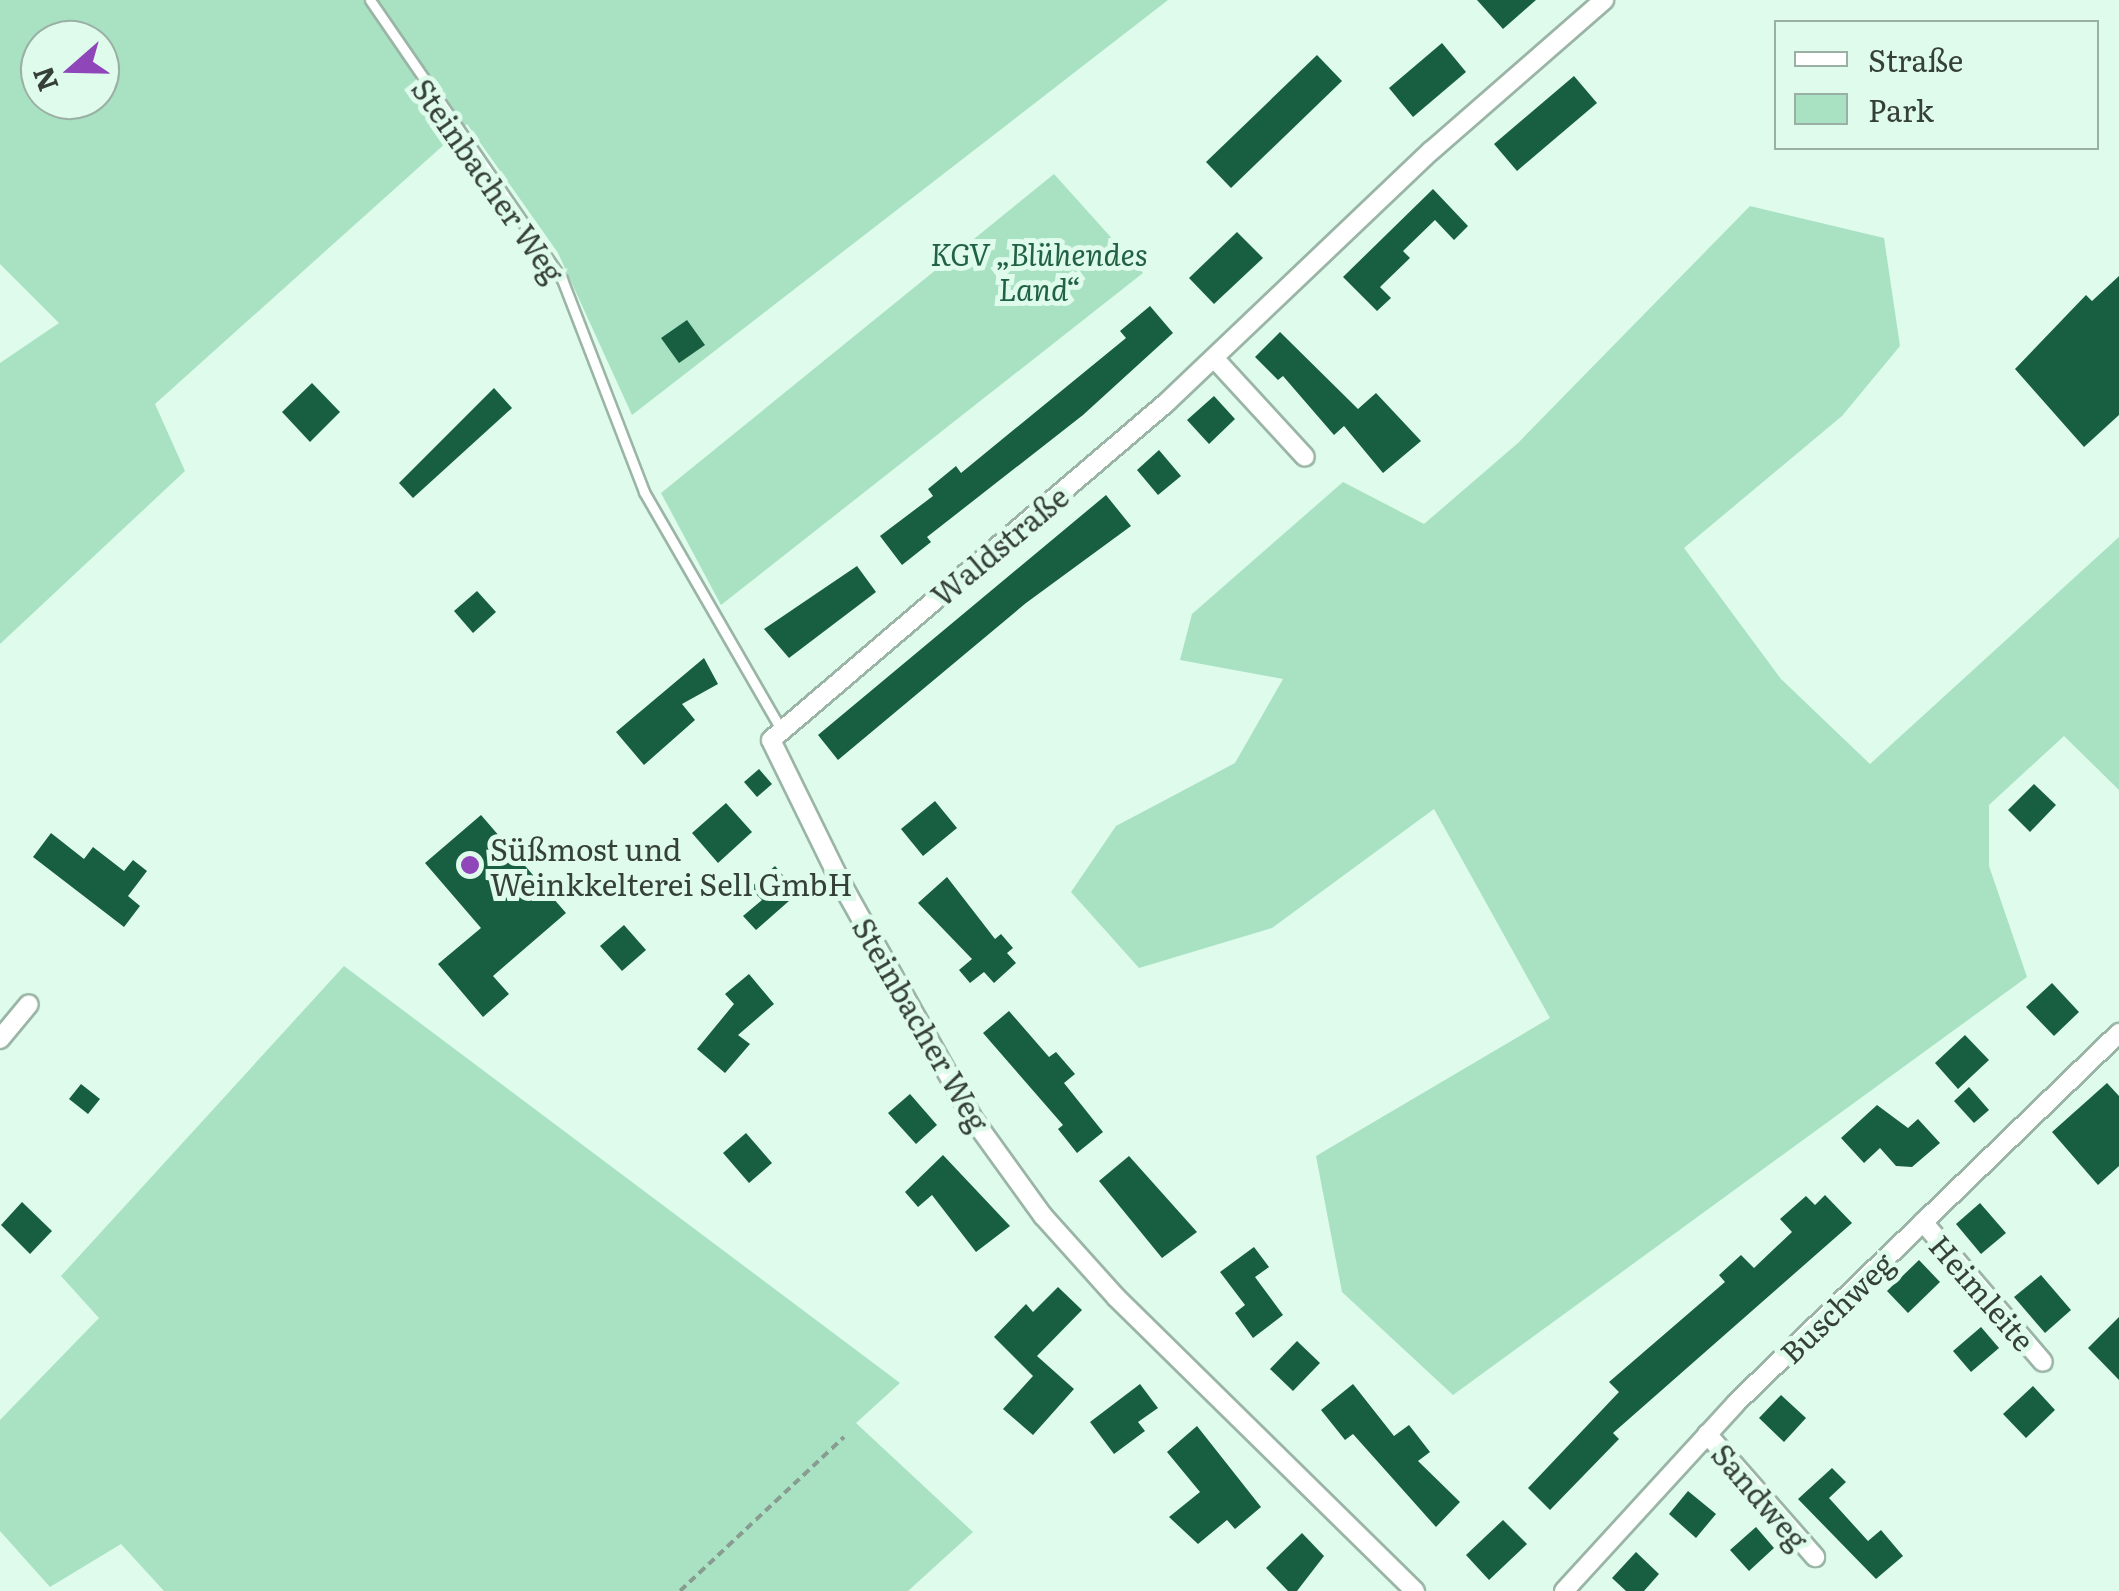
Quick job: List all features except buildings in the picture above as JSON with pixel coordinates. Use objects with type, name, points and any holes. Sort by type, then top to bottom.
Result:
[{"type":"street","name":"Waldstraße","points":[[780,728],[1096,465],[1430,151],[1604,0]]},
{"type":"street","points":[[1214,358],[1305,457]]},
{"type":"street","name":"Steinbacher Weg","points":[[780,728],[771,740],[774,755],[842,884],[973,1119],[1043,1216],[1116,1297],[1415,1591]]},
{"type":"street","points":[[0,1039],[29,1004]]},
{"type":"street","name":"Buschweg","points":[[1564,1591],[1707,1434],[2119,1033]]},
{"type":"street","name":"Heimleite","points":[[1923,1222],[2043,1362]]},
{"type":"street","name":"Sandweg","points":[[1707,1434],[1815,1557]]},
{"type":"lane","name":"Steinbacher Weg","points":[[370,0],[562,278],[644,492],[780,728]]},
{"type":"path","points":[[680,1591],[844,1438]]},
{"type":"green space","points":[[0,0],[1168,0],[632,415],[558,253],[467,124],[155,404],[185,471],[0,644],[0,363],[59,323],[0,264]]},
{"type":"green space","name":"KGV „Blühendes Land“","points":[[1054,174],[1143,273],[721,605],[661,493]]},
{"type":"green space","points":[[1750,206],[1884,238],[1900,346],[1842,416],[1684,548],[1781,679],[1870,764],[2119,537],[2119,790],[2064,736],[1989,805],[1989,866],[2027,977],[1453,1395],[1342,1292],[1316,1156],[1550,1018],[1434,809],[1272,928],[1139,968],[1071,892],[1116,826],[1235,763],[1283,679],[1180,660],[1192,614],[1343,482],[1424,524],[1518,443]]},
{"type":"green space","points":[[344,966],[900,1383],[856,1423],[973,1532],[908,1591],[164,1591],[121,1544],[50,1587],[0,1531],[0,1420],[99,1318],[61,1276]]},
{"type":"place","name":"Süßmost und Weinkkelterei Sell GmbH","points":[[470,865]]}]
